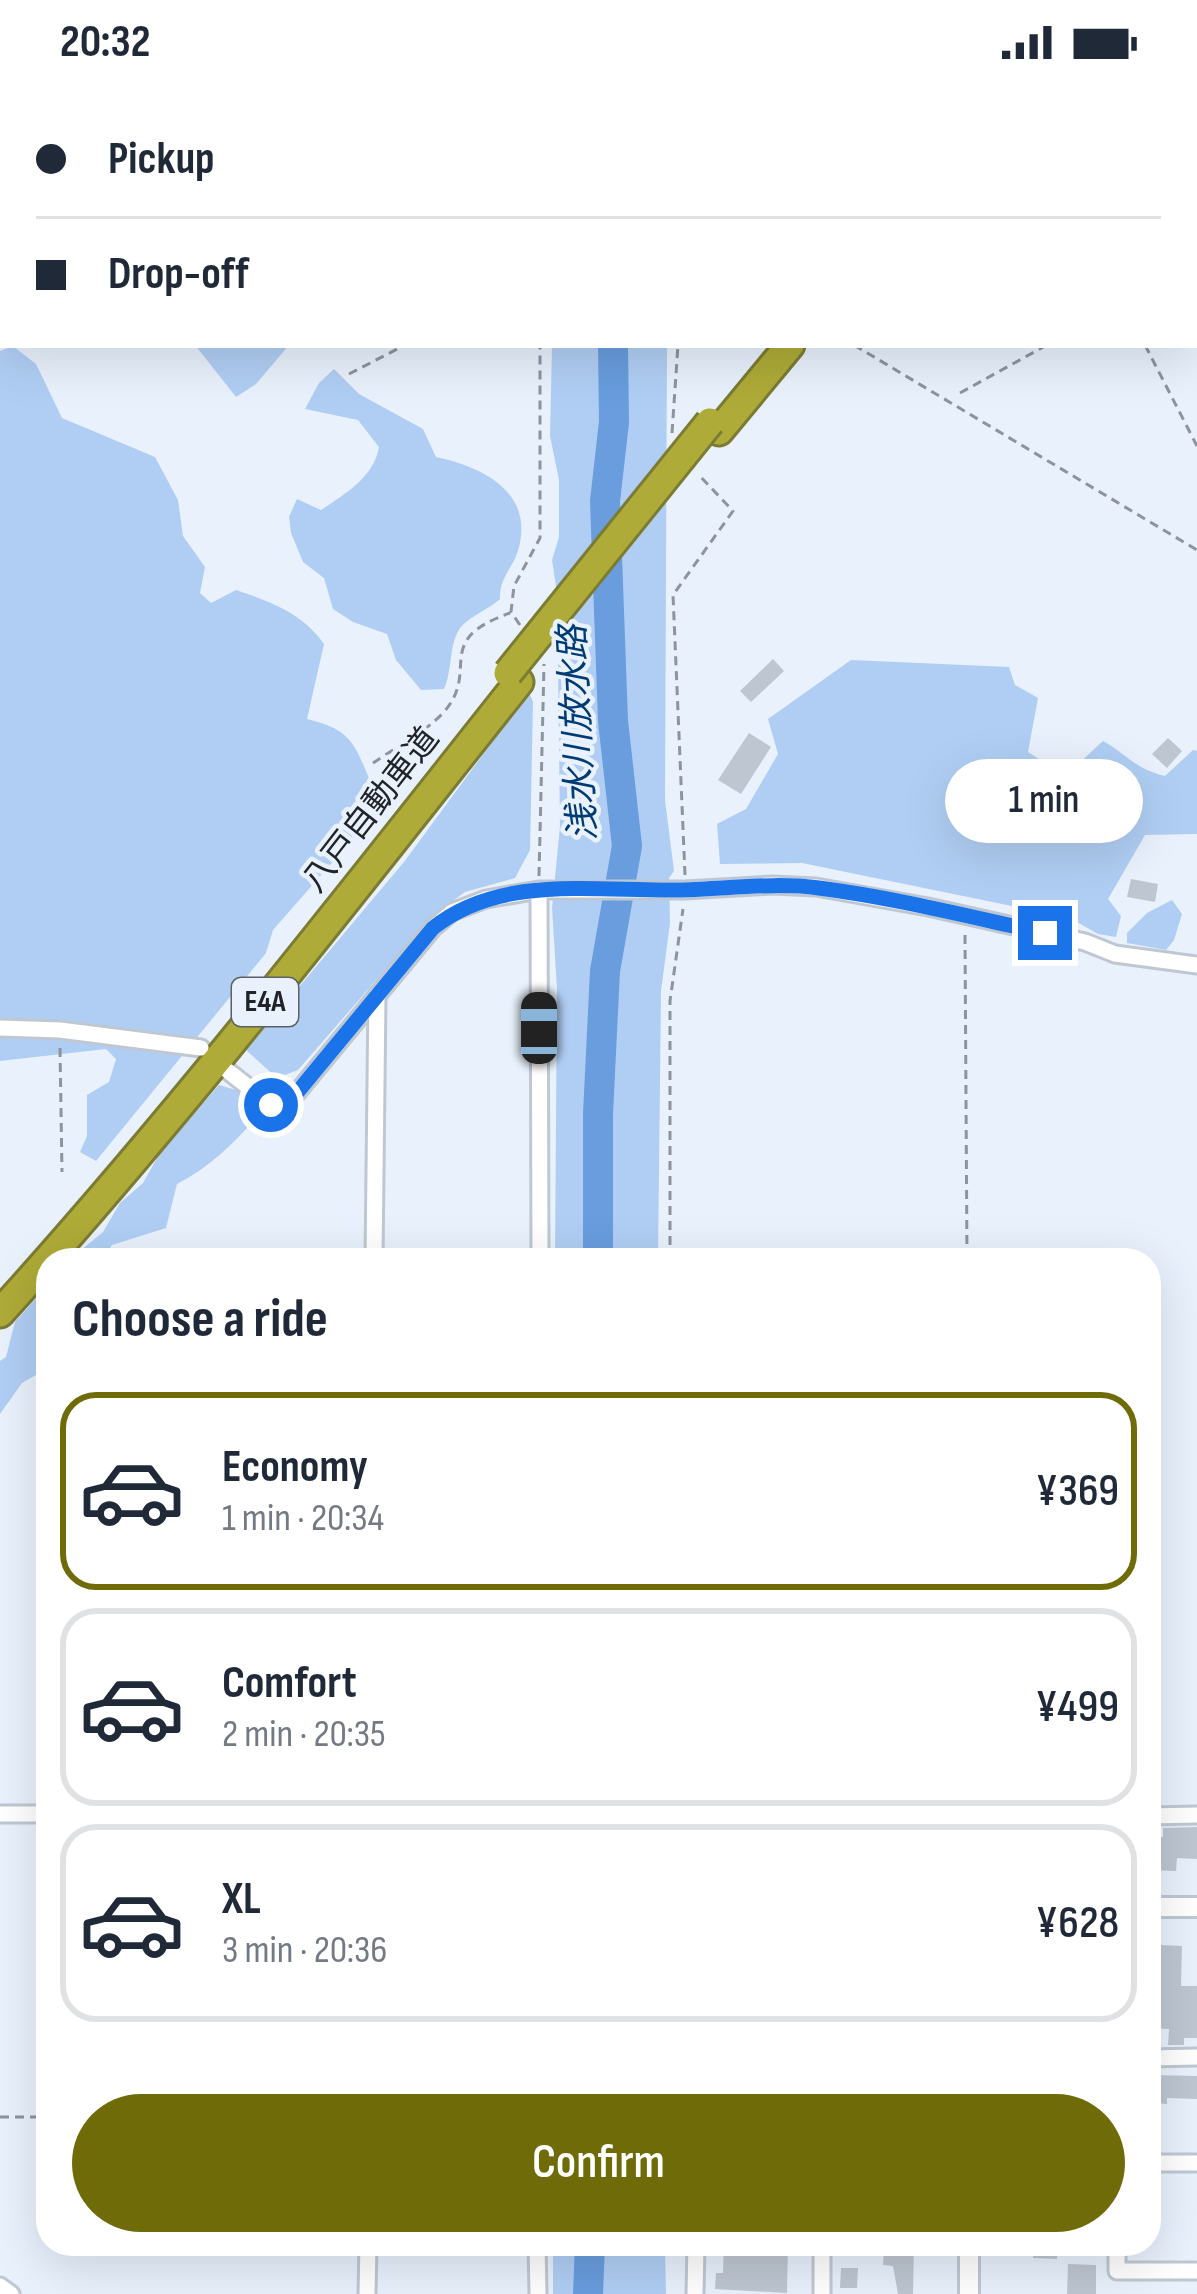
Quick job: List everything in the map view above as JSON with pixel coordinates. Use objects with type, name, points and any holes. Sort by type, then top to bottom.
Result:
[{"type":"highway","name":"八戸自動車道","points":[[39,1248],[253,996],[513,677],[715,427],[772,348]]},
{"type":"highway","name":"八戸自動車道","points":[[715,427],[787,348]]},
{"type":"highway","name":"八戸自動車道","points":[[59,1248],[263,1004],[513,677]]},
{"type":"highway","name":"八戸自動車道","points":[[0,1294],[36,1252]]},
{"type":"highway","name":"八戸自動車道","points":[[0,1312],[36,1273]]},
{"type":"street","points":[[228,1070],[271,1105],[286,1106],[433,928],[452,912],[485,898],[539,890],[816,887],[1085,942],[1115,954],[1197,965]]},
{"type":"street","points":[[539,890],[540,1248]]},
{"type":"street","points":[[374,1248],[377,995]]},
{"type":"street","points":[[0,1028],[59,1030],[201,1048]]},
{"type":"street","points":[[0,1814],[36,1814]]},
{"type":"street","points":[[1161,1816],[1197,1815]]},
{"type":"street","points":[[1161,1907],[1197,1907]]},
{"type":"street","points":[[1161,2058],[1197,2057]]},
{"type":"street","points":[[1161,2163],[1197,2163]]},
{"type":"street","points":[[367,2294],[368,2256]]},
{"type":"street","points":[[537,2256],[538,2294]]},
{"type":"street","points":[[695,2294],[696,2256]]},
{"type":"street","points":[[822,2256],[822,2294]]},
{"type":"street","points":[[969,2256],[969,2294]]},
{"type":"street","points":[[1117,2256],[1117,2271],[1197,2271]]},
{"type":"street","points":[[0,2286],[11,2294]]},
{"type":"path","points":[[349,374],[399,348]]},
{"type":"path","points":[[671,444],[678,348]]},
{"type":"path","points":[[859,348],[1197,550]]},
{"type":"path","points":[[959,394],[1042,348]]},
{"type":"path","points":[[1147,348],[1197,446]]},
{"type":"path","points":[[670,1248],[670,1001],[685,890],[673,596],[733,511],[686,461]]},
{"type":"path","points":[[373,763],[442,715],[458,692],[464,639],[481,623],[512,612]]},
{"type":"path","points":[[964,915],[967,1248]]},
{"type":"path","points":[[59,1030],[62,1172]]},
{"type":"path","points":[[0,2117],[36,2117]]},
{"type":"shaded area","points":[[16,348],[36,364],[62,418],[155,457],[178,500],[183,536],[205,567],[200,593],[211,603],[236,590],[285,610],[315,633],[324,644],[307,719],[334,728],[349,740],[371,783],[351,841],[273,930],[266,953],[96,1161],[80,1152],[87,1136],[87,1095],[109,1082],[116,1059],[106,1049],[0,1061],[0,351]]},
{"type":"shaded area","points":[[197,348],[286,348],[256,384],[236,397]]},
{"type":"shaded area","points":[[552,348],[667,348],[665,800],[674,871],[669,878],[670,923],[661,991],[658,1248],[555,1248],[557,989],[552,908],[560,826],[558,665],[565,645],[552,560],[559,537],[559,480],[550,436]]},
{"type":"shaded area","points":[[334,369],[359,394],[423,429],[436,457],[471,468],[501,485],[519,512],[519,547],[500,599],[460,628],[444,689],[421,690],[396,660],[387,634],[333,609],[324,578],[303,562],[291,533],[289,517],[297,499],[321,510],[365,476],[379,447],[358,420],[305,409],[319,383]]},
{"type":"shaded area","points":[[851,660],[1009,667],[1015,685],[1038,698],[1028,752],[1065,776],[1103,741],[1139,766],[1165,776],[1197,751],[1197,834],[1145,835],[1108,899],[1121,916],[1116,937],[1098,934],[1070,918],[802,863],[720,864],[717,824],[746,809],[778,754],[768,719]]},
{"type":"shaded area","points":[[529,692],[533,702],[530,850],[515,878],[465,892],[431,917],[298,1070],[277,1078],[246,1050],[404,862]]},
{"type":"shaded area","points":[[1172,900],[1182,914],[1166,950],[1127,943],[1127,933],[1147,913]]},
{"type":"shaded area","points":[[219,1085],[243,1092],[262,1111],[223,1152],[177,1184],[166,1228],[110,1248],[84,1248],[143,1183],[161,1151]]},
{"type":"shaded area","points":[[36,1298],[36,1375],[22,1383],[0,1414],[0,1361],[6,1357],[15,1322]]},
{"type":"shaded area","points":[[553,2256],[665,2256],[666,2294],[553,2294]]},
{"type":"building","points":[[773,659],[784,671],[751,702],[740,691]]},
{"type":"building","points":[[749,733],[771,747],[741,794],[718,780]]},
{"type":"building","points":[[1168,738],[1182,751],[1167,768],[1152,754]]},
{"type":"building","points":[[1131,879],[1158,884],[1155,902],[1127,897]]},
{"type":"building","points":[[1197,1827],[1197,1859],[1177,1858],[1176,1871],[1161,1870],[1163,1828]]},
{"type":"building","points":[[1161,1945],[1182,1946],[1181,1986],[1197,1986],[1197,2038],[1184,2038],[1184,2045],[1168,2045],[1169,2029],[1161,2029]]},
{"type":"building","points":[[1161,2075],[1197,2076],[1197,2099],[1167,2098],[1167,2104],[1161,2104]]},
{"type":"building","points":[[724,2256],[788,2256],[787,2293],[715,2289],[716,2273],[723,2273]]},
{"type":"building","points":[[884,2256],[914,2256],[913,2294],[898,2294],[893,2266],[883,2265]]},
{"type":"building","points":[[1068,2264],[1096,2265],[1096,2294],[1067,2294]]},
{"type":"building","points":[[841,2268],[858,2268],[857,2288],[840,2288]]},
{"type":"waterway","name":"浅水川放水路","points":[[598,1248],[605,971],[627,846],[613,721],[605,501],[614,422],[613,348]]},
{"type":"waterway","name":"浅水川放水路","points":[[588,2294],[590,2256]]},
{"type":"route","points":[[271,1105],[286,1106],[433,928],[452,912],[485,898],[539,890],[816,887],[1045,933]]}]
